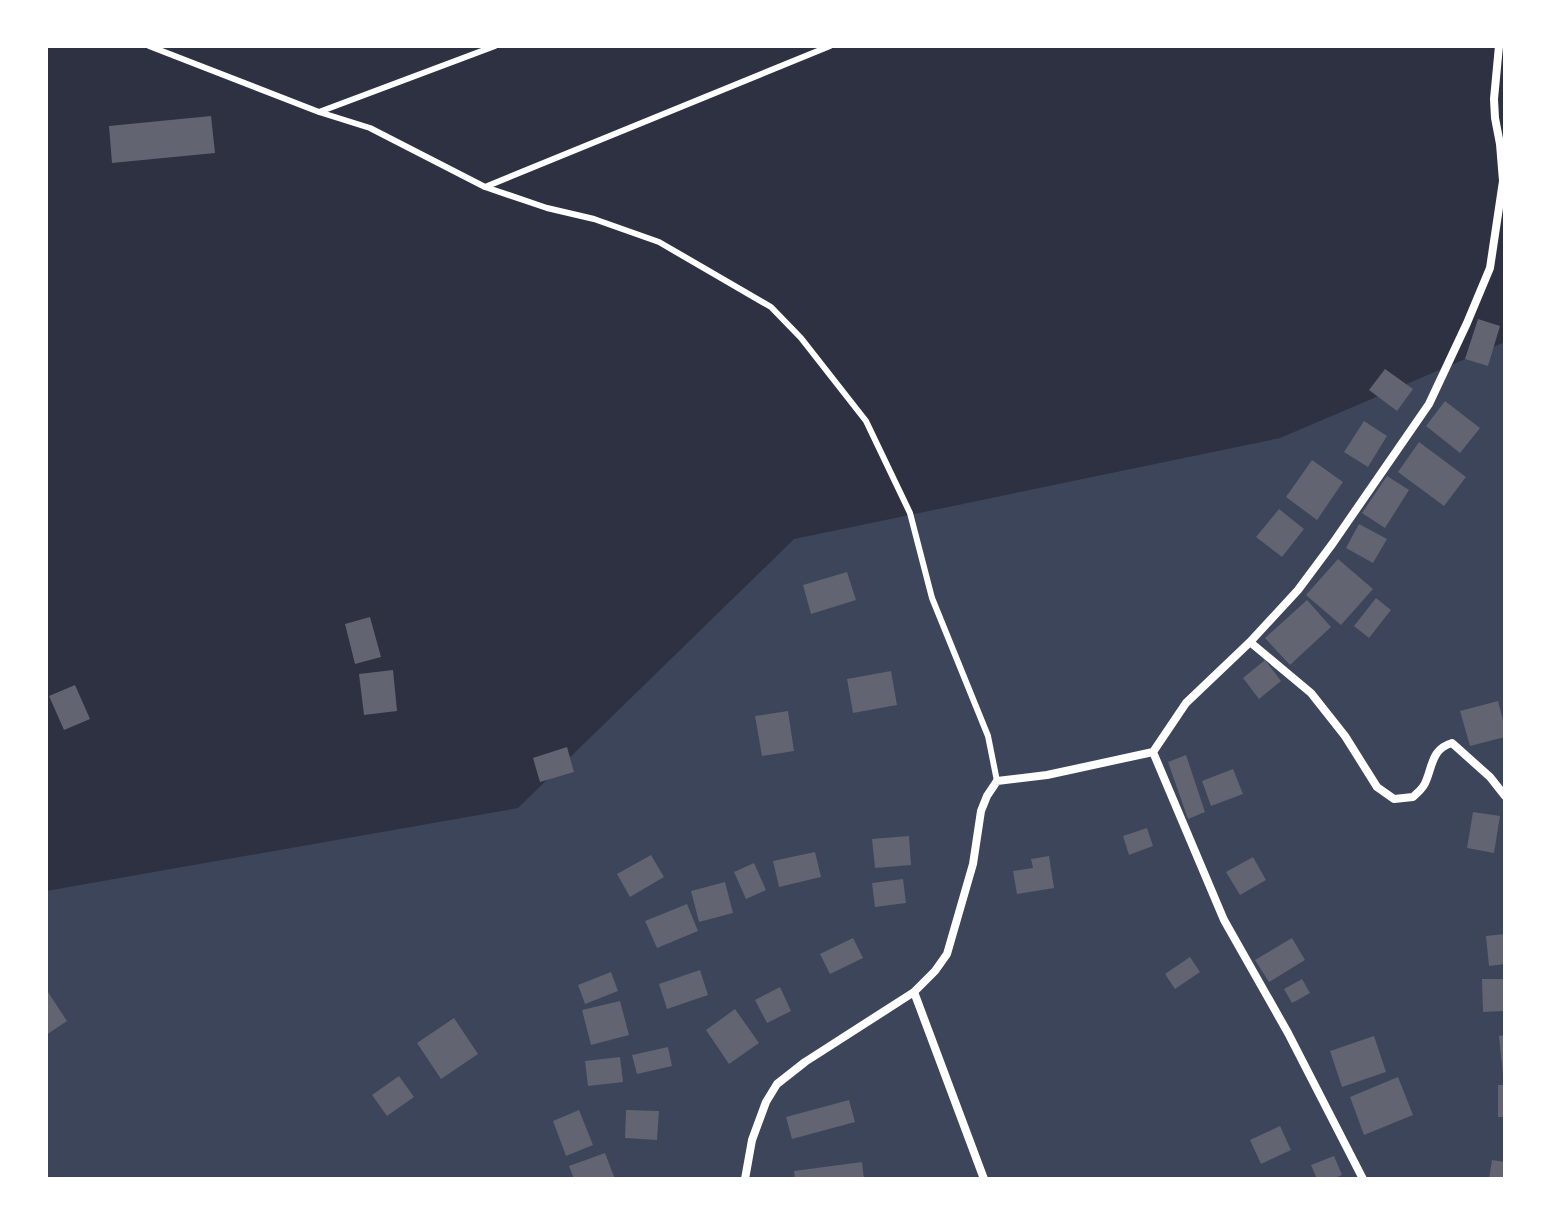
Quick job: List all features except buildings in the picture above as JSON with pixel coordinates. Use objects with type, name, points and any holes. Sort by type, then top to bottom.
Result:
[{"type":"street","points":[[745,1179],[752,1140],[766,1102],[777,1084],[805,1062],[914,992],[947,954],[973,864],[981,811],[997,781],[1047,775],[1153,752],[1186,703],[1250,642],[1298,590],[1429,404],[1490,268],[1503,181],[1494,99],[1499,46]]},
{"type":"street","points":[[1250,642],[1311,693],[1345,736],[1377,787],[1394,799],[1413,797],[1425,785],[1436,752],[1452,743],[1490,777],[1505,796]]},
{"type":"street","points":[[1153,752],[1224,920],[1288,1033],[1363,1179]]},
{"type":"street","points":[[914,992],[984,1179]]},
{"type":"lane","points":[[149,46],[319,112],[370,128],[485,187],[659,242],[771,307],[801,338],[866,421],[910,513],[932,598],[988,736],[997,781]]},
{"type":"lane","points":[[319,112],[495,46]]},
{"type":"lane","points":[[485,187],[830,46]]},
{"type":"shaded area","points":[[1505,342],[1505,1179],[46,1179],[46,891],[518,808],[794,539],[1280,438]]}]
